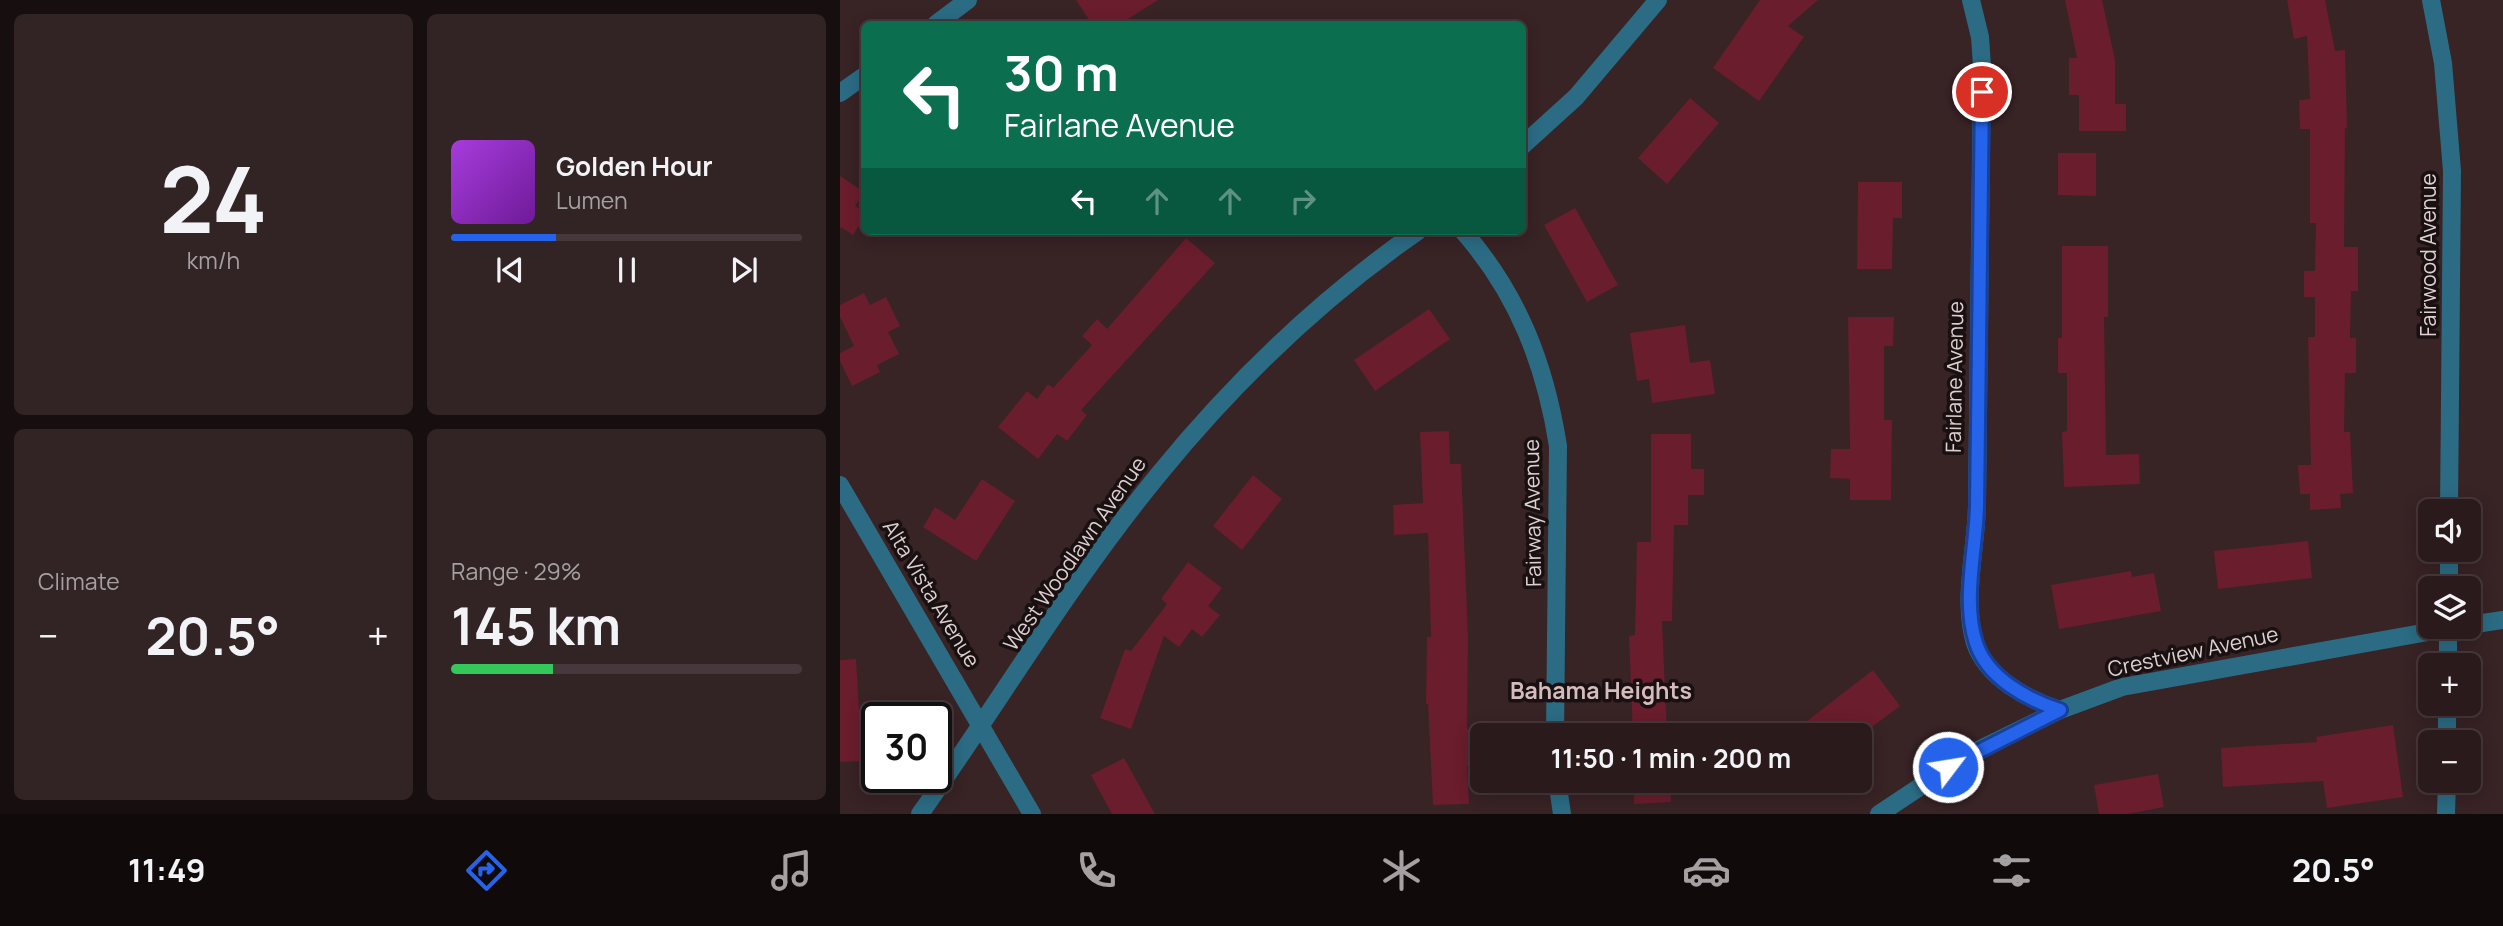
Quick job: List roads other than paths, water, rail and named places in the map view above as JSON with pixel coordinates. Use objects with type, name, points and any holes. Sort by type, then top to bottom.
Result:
[{"type":"street","points":[[940,21],[968,0]]},
{"type":"street","points":[[1526,142],[1576,97],[1658,0]]},
{"type":"street","name":"Fairlane Avenue","points":[[1971,0],[1980,37],[1982,65],[1976,523],[1970,618],[1976,646],[1996,672],[2021,693],[2060,710]]},
{"type":"street","name":"Fairwood Avenue","points":[[2431,0],[2443,63],[2452,171],[2449,499]]},
{"type":"street","points":[[840,93],[861,78]]},
{"type":"street","name":"West Woodlawn Avenue","points":[[920,814],[1115,531],[1204,420],[1329,297],[1413,235]]},
{"type":"street","name":"Fairway Avenue","points":[[1466,235],[1499,275],[1515,303],[1532,344],[1551,407],[1558,446],[1555,723]]},
{"type":"street","name":"Alta Vista Avenue","points":[[840,485],[982,726]]},
{"type":"street","points":[[2481,623],[2503,620]]},
{"type":"street","name":"Crestview Avenue","points":[[1879,814],[1968,755],[2060,710],[2122,687],[2418,633]]},
{"type":"street","points":[[982,726],[1032,814]]},
{"type":"street","points":[[1559,793],[1562,814]]},
{"type":"street","points":[[2446,793],[2446,814]]},
{"type":"district","name":"Bahama Heights","points":[[1601,691]]}]
